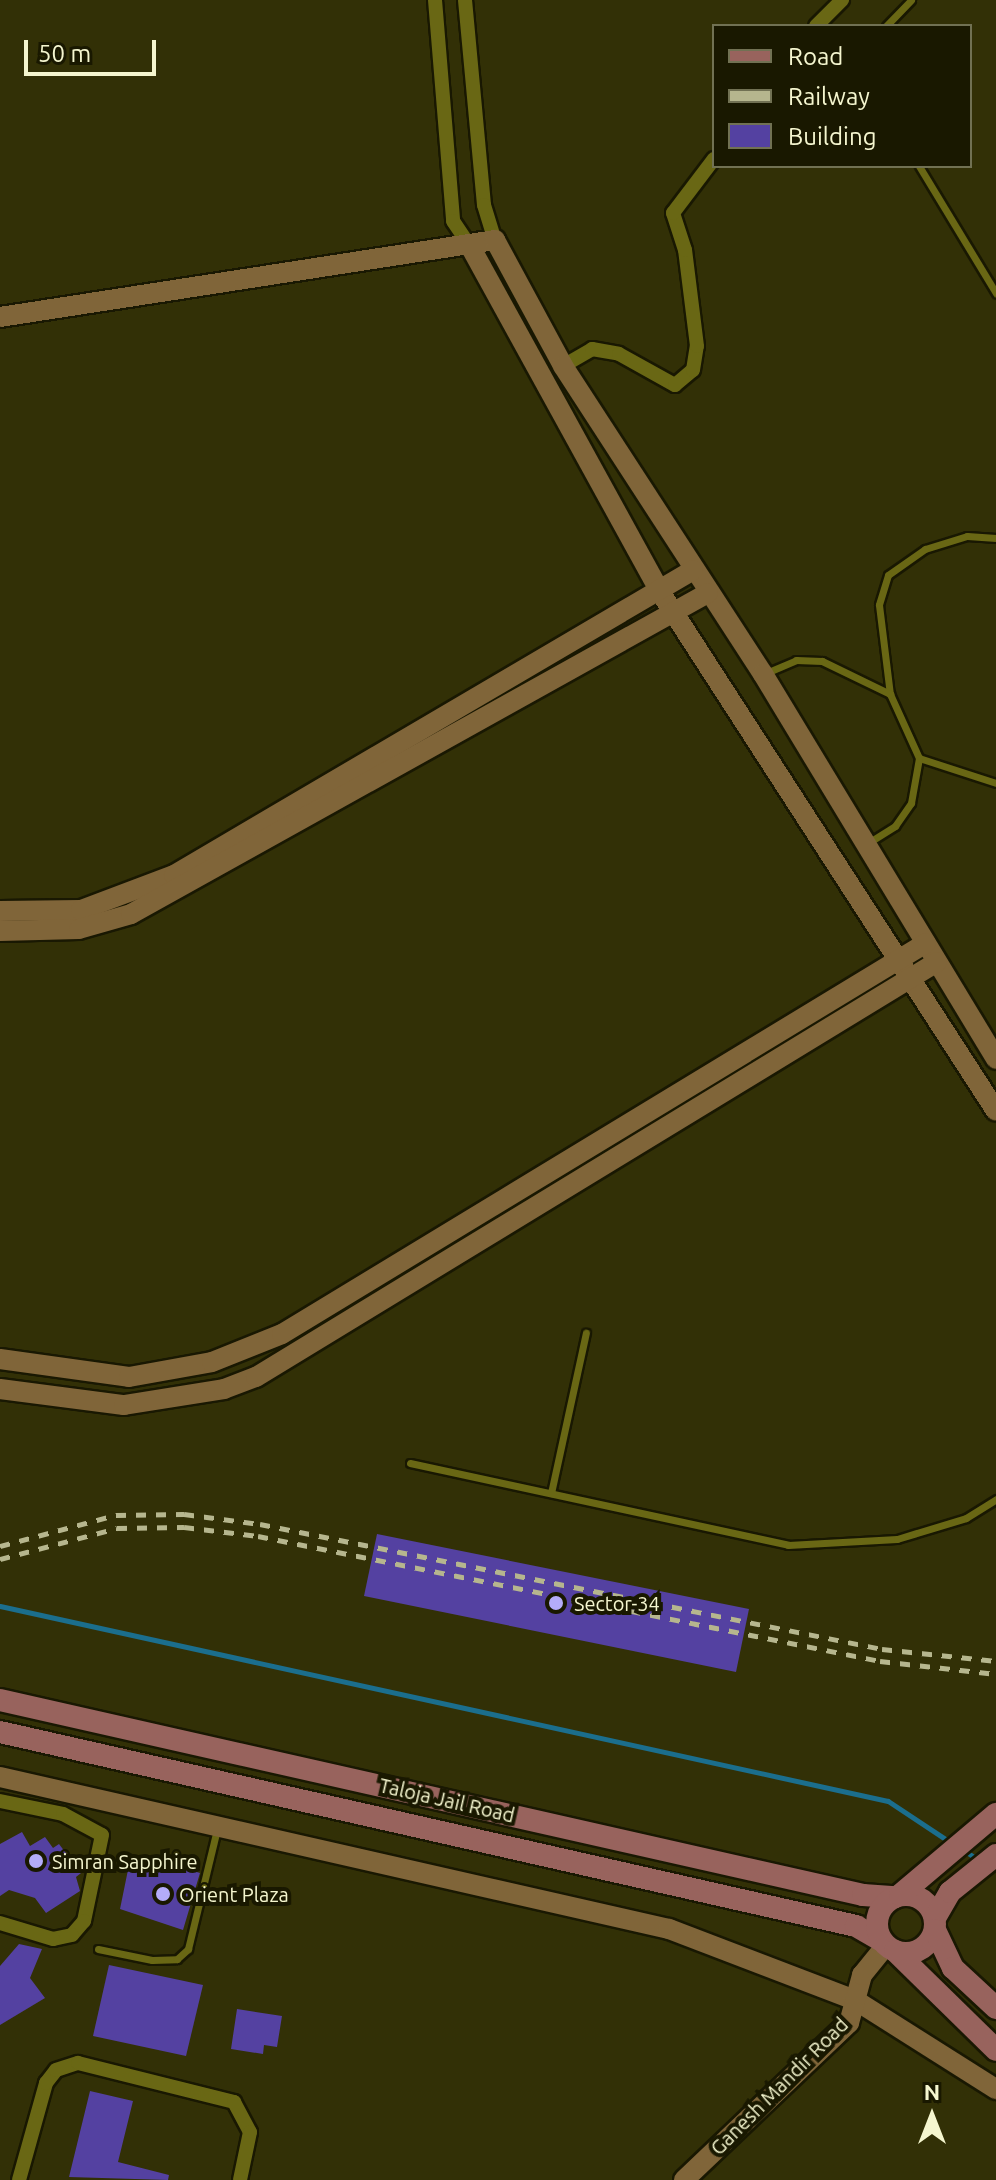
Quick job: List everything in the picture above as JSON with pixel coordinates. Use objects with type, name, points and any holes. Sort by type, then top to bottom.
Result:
[{"type":"main road","name":"Taloja Jail Road","points":[[0,1700],[863,1895],[898,1896]]},
{"type":"main road","name":"Taloja Jail Road","points":[[0,1732],[856,1926],[888,1946],[996,2050]]},
{"type":"main road","points":[[989,1861],[950,1892],[918,1951],[888,1946],[877,1919],[898,1896],[996,1814]]},
{"type":"main road","points":[[898,1896],[922,1900],[953,1968],[996,2008]]},
{"type":"street","points":[[435,0],[453,221],[470,246],[659,590],[996,1111]]},
{"type":"street","points":[[465,0],[484,205],[495,240],[563,366],[763,674],[996,1059]]},
{"type":"street","points":[[818,24],[842,0]]},
{"type":"street","points":[[563,366],[592,349],[619,354],[675,385],[693,370],[697,346],[685,250],[673,213],[712,162]]},
{"type":"street","points":[[0,317],[495,240]]},
{"type":"street","points":[[0,911],[81,910],[174,875],[693,570]]},
{"type":"street","points":[[0,931],[79,929],[131,914],[675,616],[708,593]]},
{"type":"street","points":[[0,1359],[129,1377],[212,1362],[282,1334],[897,957],[926,943]]},
{"type":"street","points":[[0,1389],[124,1405],[224,1389],[256,1377],[913,982],[937,962]]},
{"type":"street","points":[[0,1777],[669,1929],[855,2000],[996,2089]]},
{"type":"street","points":[[0,1801],[63,1814],[102,1835],[84,1921],[72,1935],[53,1939],[0,1923]]},
{"type":"street","name":"Ganesh Mandir Road","points":[[688,2179],[849,2023],[868,1964],[888,1946]]},
{"type":"street","points":[[19,2180],[46,2083],[56,2070],[78,2063],[234,2102],[250,2132],[240,2180]]},
{"type":"lane","points":[[888,24],[911,0]]},
{"type":"lane","points":[[920,168],[996,293]]},
{"type":"lane","points":[[867,843],[895,826],[911,803],[919,758],[890,694],[879,605],[888,575],[925,549],[967,536],[996,538]]},
{"type":"lane","points":[[763,674],[796,660],[822,661],[890,694]]},
{"type":"lane","points":[[919,758],[996,783]]},
{"type":"lane","points":[[551,1493],[586,1333]]},
{"type":"lane","points":[[410,1463],[788,1545],[897,1539],[966,1518],[996,1499]]},
{"type":"lane","points":[[98,1949],[152,1960],[177,1959],[188,1949],[217,1827]]},
{"type":"building","name":"Sector-34","points":[[377,1534],[749,1609],[736,1672],[364,1596]]},
{"type":"building","name":"Simran Sapphire","points":[[22,1832],[30,1846],[45,1837],[53,1848],[59,1844],[81,1873],[76,1877],[80,1891],[46,1913],[35,1898],[9,1890],[0,1896],[0,1844]]},
{"type":"building","name":"Orient Plaza","points":[[150,1858],[200,1873],[183,1930],[120,1909],[130,1860],[149,1864]]},
{"type":"building","points":[[19,1944],[42,1949],[30,1978],[45,1998],[0,2025],[0,1966]]},
{"type":"building","points":[[109,1965],[203,1985],[186,2056],[93,2036]]},
{"type":"building","points":[[237,2009],[282,2016],[277,2047],[264,2045],[263,2054],[231,2049]]},
{"type":"building","points":[[90,2091],[133,2101],[118,2162],[169,2175],[168,2180],[69,2177]]},
{"type":"waterway","points":[[0,1606],[888,1801],[953,1844]]},
{"type":"waterway","points":[[962,1849],[980,1861]]},
{"type":"railway","points":[[0,1546],[116,1515],[184,1514],[260,1524],[882,1649],[996,1661]]},
{"type":"railway","points":[[0,1559],[117,1528],[184,1527],[258,1536],[880,1661],[996,1674]]},
{"type":"place","name":"Sector-34","points":[[556,1603]]},
{"type":"place","name":"Simran Sapphire","points":[[36,1861]]},
{"type":"place","name":"Orient Plaza","points":[[163,1894]]}]
